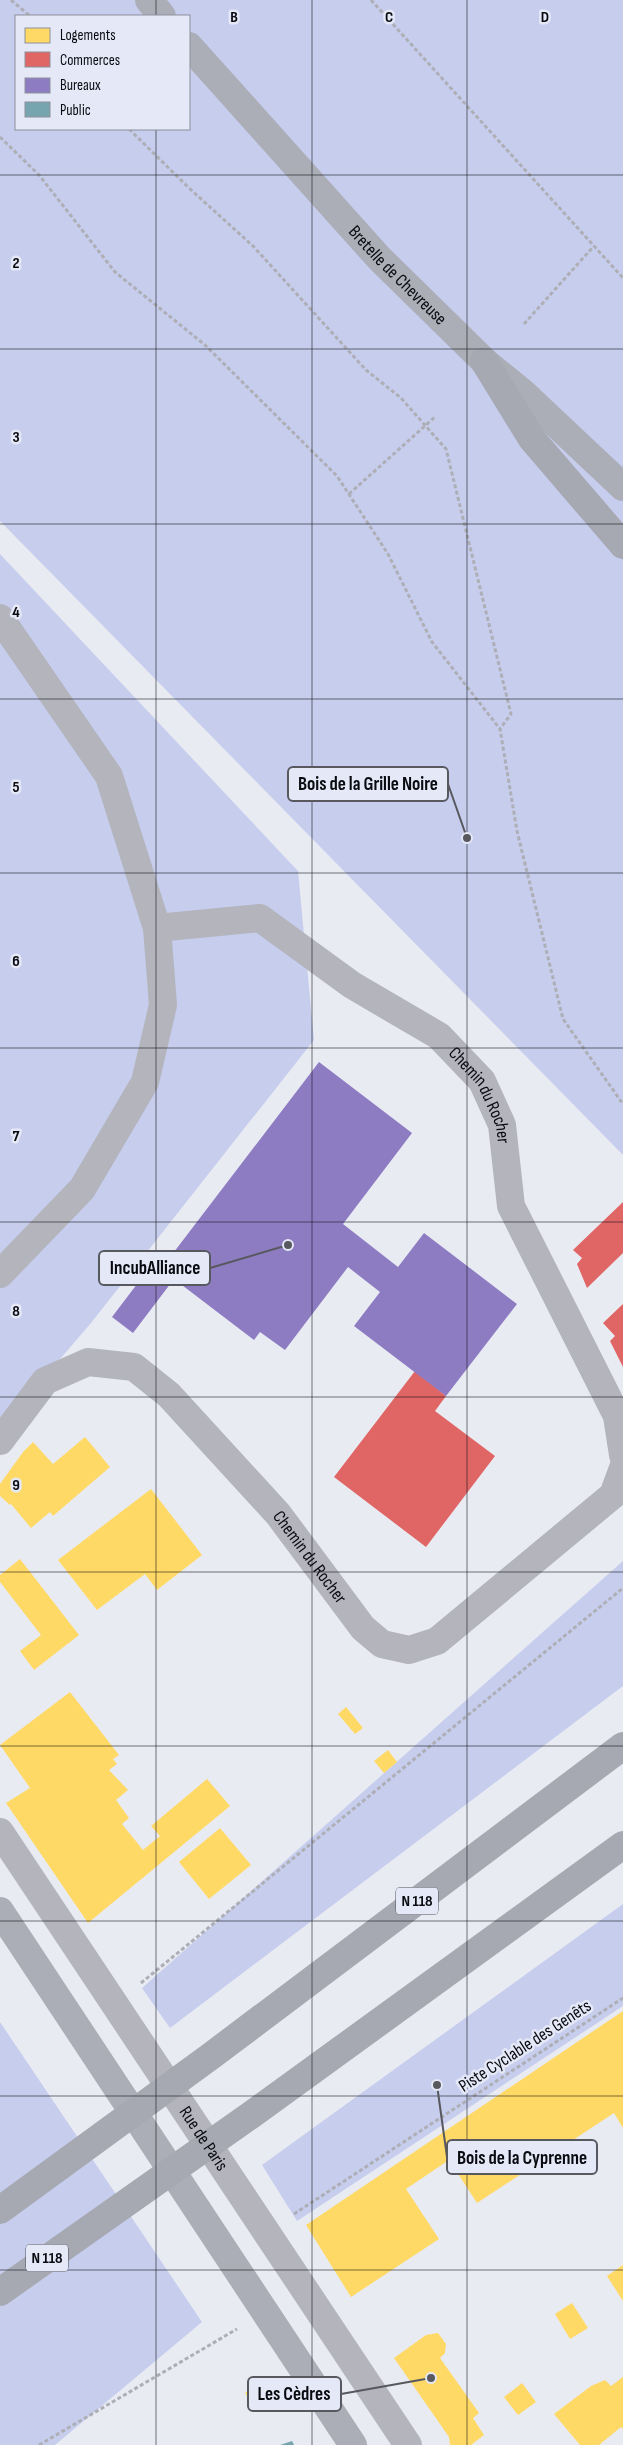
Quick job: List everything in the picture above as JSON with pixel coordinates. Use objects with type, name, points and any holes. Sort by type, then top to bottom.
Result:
[{"type":"highway","points":[[484,361],[532,439],[623,545]]},
{"type":"highway","name":"N 118","points":[[0,2210],[211,2056],[623,1746]]},
{"type":"highway","name":"N 118","points":[[0,2292],[250,2115],[623,1845]]},
{"type":"main road","points":[[149,0],[161,15]]},
{"type":"main road","name":"Bretelle de Chevreuse","points":[[190,47],[379,258],[484,361],[522,392],[623,487]]},
{"type":"main road","points":[[0,1911],[353,2445]]},
{"type":"street","points":[[0,618],[109,776],[157,928],[163,1005],[145,1082],[82,1189],[0,1274]]},
{"type":"street","name":"Chemin du Rocher","points":[[157,928],[260,918],[352,985],[439,1036],[482,1081],[502,1125],[511,1206],[617,1416],[623,1455]]},
{"type":"street","name":"Chemin du Rocher","points":[[0,1441],[46,1381],[88,1362],[134,1367],[169,1395],[278,1514],[363,1628],[382,1644],[409,1650],[437,1641],[613,1495],[623,1468]]},
{"type":"street","name":"Rue de Paris","points":[[0,1832],[408,2445]]},
{"type":"path","points":[[11,0],[29,15]]},
{"type":"path","points":[[371,0],[623,278]]},
{"type":"path","points":[[130,130],[189,188],[253,246],[366,370],[401,398],[446,449],[512,714],[500,729]]},
{"type":"path","points":[[0,137],[39,175],[115,272],[205,345],[337,476],[388,554],[432,642],[500,729],[517,831],[563,1019],[623,1104]]},
{"type":"path","points":[[524,324],[594,247]]},
{"type":"path","points":[[349,494],[426,427],[436,416]]},
{"type":"path","points":[[115,2004],[623,1588]]},
{"type":"path","name":"Piste Cyclable des Genêts","points":[[266,2232],[623,1998]]},
{"type":"path","points":[[39,2445],[240,2327]]},
{"type":"shaded area","points":[[0,0],[623,0],[623,1155],[0,521]]},
{"type":"shaded area","points":[[0,554],[298,871],[314,1040],[91,1323],[0,1429]]},
{"type":"shaded area","points":[[623,1561],[623,1686],[170,2028],[142,1988]]},
{"type":"shaded area","points":[[623,1904],[623,2006],[297,2221],[262,2165]]},
{"type":"shaded area","points":[[0,2022],[202,2322],[55,2445],[0,2445]]},
{"type":"building: Logements","points":[[85,1437],[110,1467],[53,1516],[50,1512],[31,1528],[11,1504],[0,1496],[0,1484],[23,1452],[33,1442],[53,1464]]},
{"type":"building: Logements","points":[[151,1489],[202,1555],[157,1590],[145,1574],[97,1610],[58,1560]]},
{"type":"building: Logements","points":[[20,1559],[79,1635],[34,1670],[20,1651],[41,1635],[0,1582],[0,1575]]},
{"type":"building: Logements","points":[[70,1692],[119,1755],[113,1759],[117,1764],[109,1770],[128,1790],[116,1800],[129,1818],[122,1824],[143,1850],[160,1836],[151,1826],[207,1779],[230,1806],[88,1923],[6,1803],[30,1788],[0,1745]]},
{"type":"building: Logements","points":[[346,1707],[363,1728],[355,1734],[338,1714]]},
{"type":"building: Logements","points":[[388,1750],[397,1762],[384,1773],[374,1761]]},
{"type":"building: Logements","points":[[220,1828],[251,1865],[209,1899],[179,1862]]},
{"type":"building: Logements","points":[[623,2011],[623,2128],[614,2113],[477,2203],[449,2160],[406,2189],[439,2239],[351,2297],[306,2225]]},
{"type":"building: Logements","points":[[623,2265],[623,2301],[607,2276]]},
{"type":"building: Logements","points":[[572,2303],[588,2328],[570,2339],[555,2314]]},
{"type":"building: Logements","points":[[438,2333],[446,2344],[445,2353],[440,2358],[479,2413],[473,2418],[484,2435],[471,2445],[450,2445],[449,2437],[394,2358],[426,2335]]},
{"type":"building: Logements","points":[[623,2377],[623,2429],[621,2427],[599,2445],[580,2445],[554,2414],[591,2386],[605,2380],[611,2386]]},
{"type":"building: Logements","points":[[522,2383],[536,2402],[518,2415],[504,2397]]},
{"type":"building: Logements","points":[[255,2386],[267,2403],[257,2410],[245,2393]]},
{"type":"building: Commerces","points":[[623,1202],[623,1253],[587,1288],[577,1264],[582,1258],[573,1250]]},
{"type":"building: Commerces","points":[[623,1304],[623,1367],[610,1341],[615,1336],[603,1323]]},
{"type":"building: Commerces","points":[[415,1371],[446,1396],[435,1411],[495,1456],[426,1547],[334,1477]]},
{"type":"building: Bureaux","points":[[319,1062],[412,1133],[343,1224],[398,1267],[424,1233],[517,1304],[446,1396],[354,1326],[380,1292],[348,1267],[285,1350],[260,1332],[254,1340],[174,1279],[133,1333],[112,1317],[153,1263],[161,1269]]},
{"type":"building: Public","points":[[292,2441],[294,2445],[280,2445]]},
{"type":"place","name":"Bois de la Grille Noire","points":[[467,838]]},
{"type":"place","name":"IncubAlliance","points":[[288,1245]]},
{"type":"place","name":"Bois de la Cyprenne","points":[[437,2085]]},
{"type":"place","name":"Les Cèdres","points":[[431,2378]]}]
